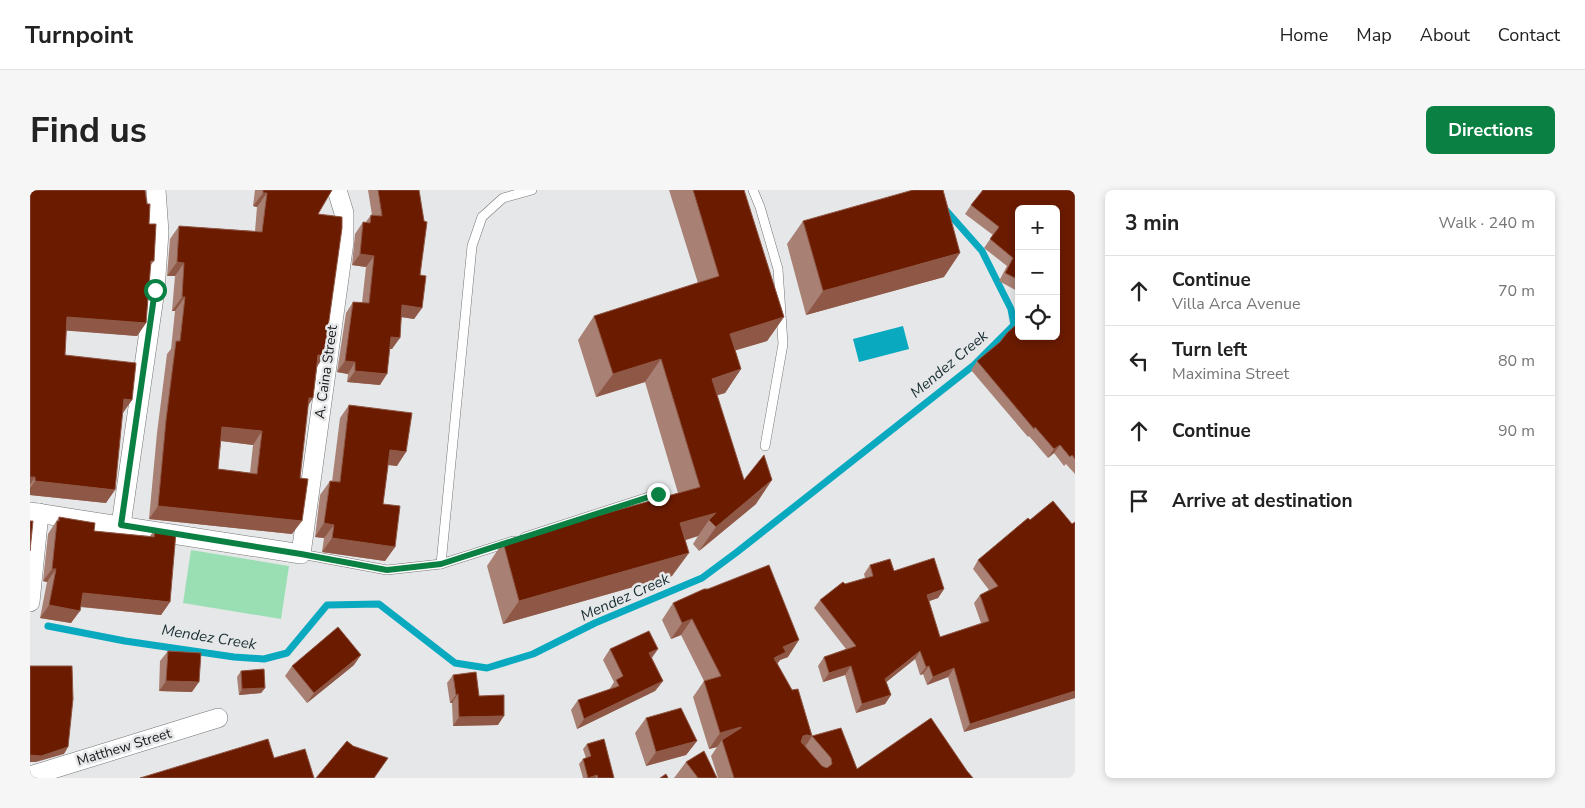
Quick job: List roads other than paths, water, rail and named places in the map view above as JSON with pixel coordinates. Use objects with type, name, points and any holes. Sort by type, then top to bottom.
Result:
[{"type":"street","points":[[121,525],[155,290],[159,232],[156,190]]},
{"type":"street","name":"A. Caina Street","points":[[301,554],[344,242],[344,214],[337,190]]},
{"type":"street","points":[[30,602],[34,513],[301,554]]},
{"type":"street","name":"Matthew Street","points":[[30,776],[218,718]]},
{"type":"lane","points":[[441,564],[472,246],[482,218],[503,198],[532,190]]},
{"type":"lane","points":[[753,190],[760,207],[778,269],[783,344],[764,446]]},
{"type":"lane","points":[[301,554],[387,570],[441,564],[658,494]]},
{"type":"water","points":[[903,326],[909,349],[859,362],[853,339]]},
{"type":"waterway","name":"Mendez Creek","points":[[48,626],[125,641],[234,657],[264,659],[287,653],[327,605],[379,604],[455,663],[487,668],[533,654],[595,623],[702,578],[974,365],[1014,325],[1011,309],[982,251],[944,208]]}]
